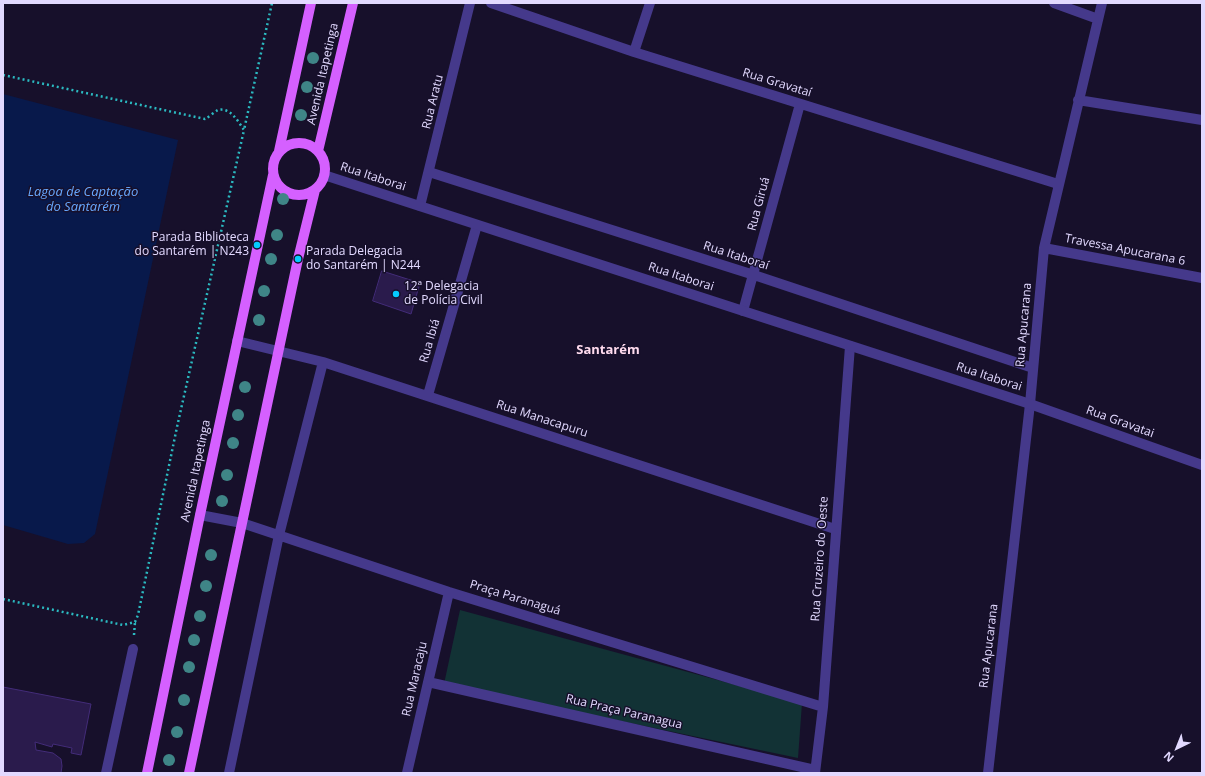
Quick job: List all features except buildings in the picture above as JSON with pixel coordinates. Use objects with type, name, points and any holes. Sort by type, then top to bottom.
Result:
[{"type":"main road","points":[[311,3],[279,151],[272,167],[273,176],[283,190],[290,194],[304,195],[315,190]]},
{"type":"main road","name":"Avenida Itapetinga","points":[[318,151],[353,3]]},
{"type":"main road","points":[[190,773],[303,237],[315,190],[324,175],[325,167],[318,151],[303,142],[286,145],[279,151]]},
{"type":"main road","name":"Avenida Itapetinga","points":[[147,773],[200,515],[273,176]]},
{"type":"street","name":"Rua Aratu","points":[[420,206],[470,3]]},
{"type":"street","name":"Rua Gravataí","points":[[491,3],[634,52],[1058,184]]},
{"type":"street","points":[[634,52],[650,3]]},
{"type":"street","points":[[1054,3],[1098,19]]},
{"type":"street","name":"Rua Apucarana","points":[[988,773],[1030,404],[1044,248],[1102,3]]},
{"type":"street","points":[[1078,100],[1202,120]]},
{"type":"street","name":"Rua Giruá","points":[[743,311],[800,104]]},
{"type":"street","name":"Rua Itaboraí","points":[[429,172],[754,275],[1033,368]]},
{"type":"street","name":"Rua Itaborai","points":[[324,175],[1030,404]]},
{"type":"street","name":"Rua Ibiá","points":[[428,395],[477,225]]},
{"type":"street","name":"Travessa Apucarana 6","points":[[1044,248],[1202,278]]},
{"type":"street","name":"Rua Manacapuru","points":[[237,341],[324,362],[835,529]]},
{"type":"street","name":"Rua Cruzeiro do Oeste","points":[[815,771],[823,707],[835,529],[850,346]]},
{"type":"street","points":[[229,773],[279,535],[324,362]]},
{"type":"street","name":"Rua Gravatai","points":[[1030,404],[1202,465]]},
{"type":"street","name":"Praça Paranaguá","points":[[200,515],[242,523],[449,592],[823,707]]},
{"type":"street","name":"Rua Maracaju","points":[[407,773],[449,592]]},
{"type":"street","points":[[106,773],[132,649]]},
{"type":"street","name":"Rua Praça Paranagua","points":[[428,682],[815,771]]},
{"type":"path","points":[[3,599],[123,625],[136,622],[201,316],[272,3]]},
{"type":"path","points":[[3,75],[205,119],[216,110],[224,110],[232,114],[244,130]]},
{"type":"green space","points":[[460,610],[802,703],[798,758],[444,684]]},
{"type":"water","name":"Lagoa de Captação do Santarém","points":[[3,94],[178,140],[95,534],[84,543],[68,544],[3,525]]},
{"type":"place","name":"Parada Biblioteca do Santarém | N243","points":[[257,245]]},
{"type":"place","name":"Parada Delegacia do Santarém | N244","points":[[298,259]]},
{"type":"place","name":"12ª Delegacia de Polícia Civil","points":[[396,294]]},
{"type":"district","name":"Santarém","points":[[608,350]]}]
